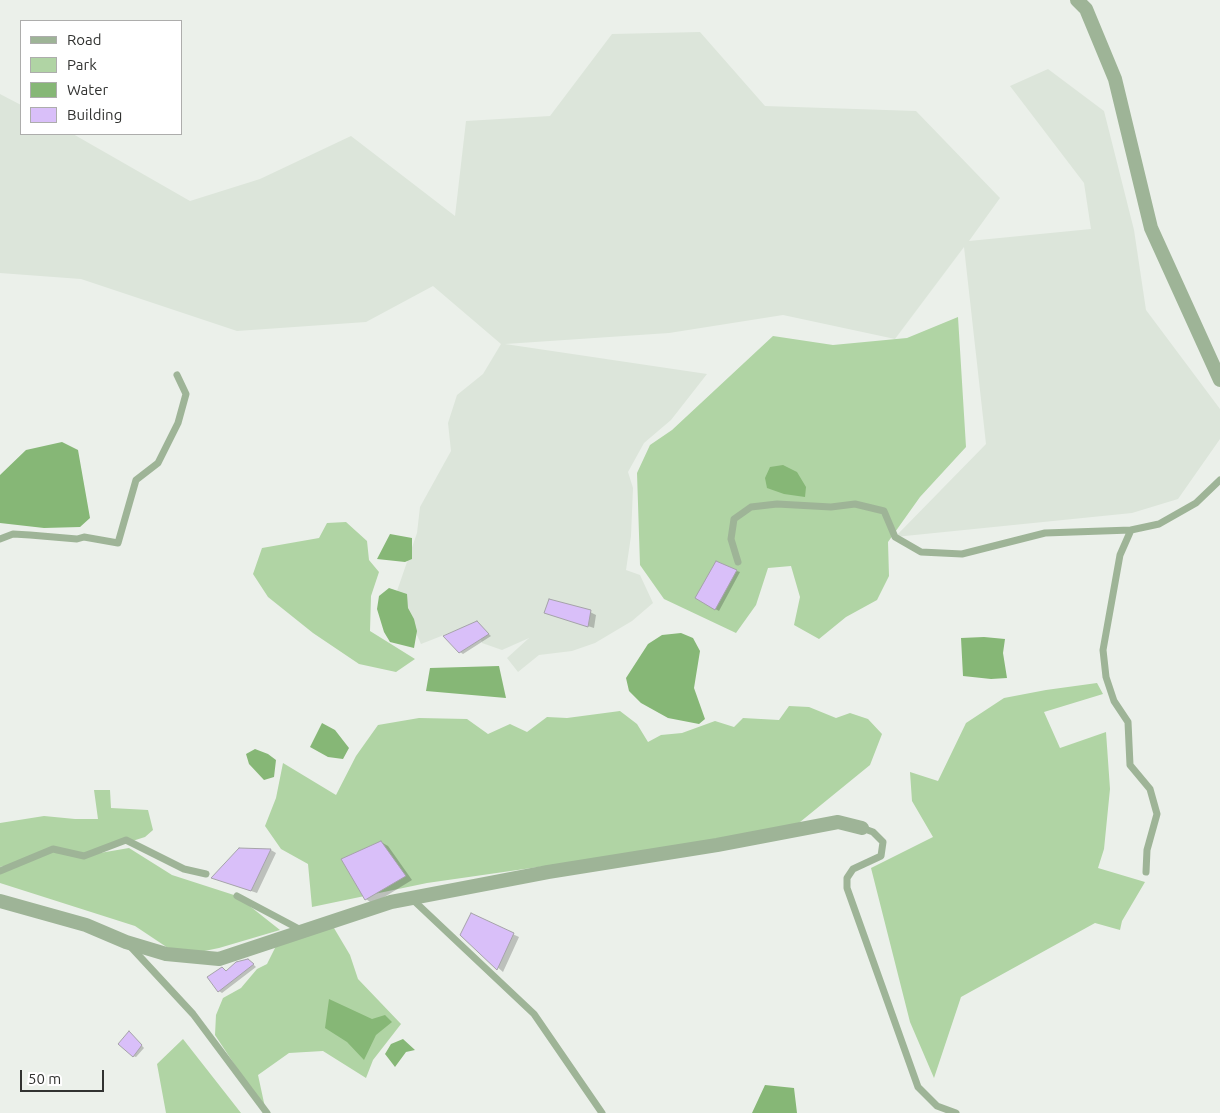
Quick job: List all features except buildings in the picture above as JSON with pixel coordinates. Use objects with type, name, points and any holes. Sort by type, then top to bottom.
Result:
[{"type":"street","points":[[1076,0],[1086,9],[1115,79],[1151,228],[1220,380]]},
{"type":"street","points":[[0,901],[86,925],[126,942],[166,954],[220,959],[391,902],[548,872],[717,845],[838,822],[862,828]]},
{"type":"lane","points":[[0,539],[13,534],[77,539],[84,537],[118,543],[136,480],[158,463],[178,422],[186,394],[177,376]]},
{"type":"lane","points":[[738,562],[730,539],[734,519],[751,507],[777,504],[831,507],[855,504],[884,511],[895,537],[921,552],[962,554],[1045,533],[1131,530],[1159,524],[1196,503],[1220,480]]},
{"type":"lane","points":[[1131,530],[1120,555],[1103,650],[1106,677],[1116,707],[1128,722],[1130,765],[1150,789],[1158,814],[1147,850],[1146,872]]},
{"type":"lane","points":[[862,828],[872,832],[883,842],[880,856],[853,869],[847,878],[848,888],[918,1087],[937,1106],[956,1113]]},
{"type":"lane","points":[[0,871],[53,850],[84,856],[126,840],[184,869],[206,874]]},
{"type":"lane","points":[[237,896],[303,932]]},
{"type":"lane","points":[[411,898],[534,1014],[602,1113]]},
{"type":"lane","points":[[126,942],[193,1014],[267,1113]]},
{"type":"shaded area","points":[[700,32],[765,106],[916,111],[1000,198],[969,241],[1091,229],[1084,183],[1010,86],[1048,69],[1104,111],[1134,230],[1146,310],[1220,409],[1220,439],[1178,499],[1132,513],[895,537],[986,444],[964,247],[895,339],[783,315],[669,333],[505,344],[707,374],[671,420],[644,443],[628,472],[633,488],[631,536],[626,570],[640,575],[653,603],[632,621],[595,643],[572,651],[539,655],[518,672],[507,658],[529,638],[502,650],[482,643],[477,622],[421,644],[397,591],[417,533],[420,507],[451,451],[448,423],[457,395],[483,374],[501,344],[433,286],[366,322],[237,331],[81,279],[0,273],[0,94],[20,104],[20,135],[75,135],[190,201],[260,179],[351,136],[455,216],[466,121],[550,116],[612,34]]},
{"type":"green space","points":[[958,317],[966,447],[920,497],[888,542],[889,576],[877,600],[846,617],[819,639],[794,625],[800,597],[791,566],[768,568],[756,605],[736,633],[664,599],[640,565],[637,473],[650,445],[672,430],[773,336],[833,345],[907,338]]},
{"type":"green space","points":[[346,522],[367,541],[369,560],[379,572],[371,596],[370,631],[415,659],[396,672],[359,664],[313,633],[268,597],[253,574],[262,548],[319,538],[327,523]]},
{"type":"green space","points":[[1097,683],[1103,694],[1044,712],[1060,748],[1106,732],[1110,789],[1104,849],[1098,868],[1145,882],[1122,921],[1120,930],[1095,923],[961,997],[934,1078],[910,1022],[871,868],[933,837],[912,801],[910,772],[938,781],[966,723],[1004,698]]},
{"type":"green space","points":[[789,706],[809,707],[836,718],[850,713],[868,719],[882,734],[870,765],[789,831],[427,883],[312,907],[308,864],[281,849],[265,826],[276,798],[283,763],[336,795],[356,756],[378,725],[419,718],[467,719],[488,734],[510,724],[527,732],[547,717],[567,718],[620,711],[637,724],[648,742],[661,735],[682,733],[715,721],[734,727],[743,718],[779,720]]},
{"type":"green space","points":[[94,790],[110,790],[111,808],[148,810],[153,830],[145,837],[88,855],[129,848],[172,875],[237,896],[280,930],[219,948],[180,956],[135,926],[0,883],[0,870],[18,863],[0,867],[0,823],[44,816],[98,819]]},
{"type":"green space","points":[[331,923],[350,955],[358,979],[401,1024],[373,1060],[366,1078],[323,1051],[289,1053],[258,1075],[266,1112],[215,1035],[216,1015],[223,998],[241,988],[257,969],[267,964],[276,946]]},
{"type":"green space","points":[[183,1039],[241,1113],[166,1113],[157,1064]]},
{"type":"water","points":[[62,442],[78,450],[90,518],[80,527],[44,528],[0,523],[0,475],[26,450]]},
{"type":"water","points":[[783,465],[797,472],[806,487],[805,497],[784,494],[767,488],[765,478],[770,467]]},
{"type":"water","points":[[390,534],[412,538],[412,559],[405,562],[377,559]]},
{"type":"water","points":[[389,588],[407,594],[408,608],[414,619],[417,631],[414,648],[390,642],[384,632],[377,609],[379,596]]},
{"type":"water","points":[[681,633],[693,638],[700,651],[694,688],[705,719],[699,724],[668,718],[641,703],[629,691],[626,678],[648,644],[662,635]]},
{"type":"water","points":[[984,637],[1005,639],[1003,653],[1007,678],[991,679],[963,676],[961,638]]},
{"type":"water","points":[[499,666],[506,698],[426,691],[430,668]]},
{"type":"water","points":[[322,723],[335,730],[349,748],[343,759],[328,757],[310,747]]},
{"type":"water","points":[[255,749],[268,754],[276,760],[274,777],[264,780],[249,764],[246,754]]},
{"type":"water","points":[[329,999],[372,1019],[385,1015],[392,1022],[376,1035],[364,1060],[347,1042],[325,1028]]},
{"type":"water","points":[[403,1039],[415,1050],[406,1052],[395,1067],[385,1054],[391,1044]]},
{"type":"water","points":[[765,1085],[794,1088],[797,1113],[752,1113]]}]
